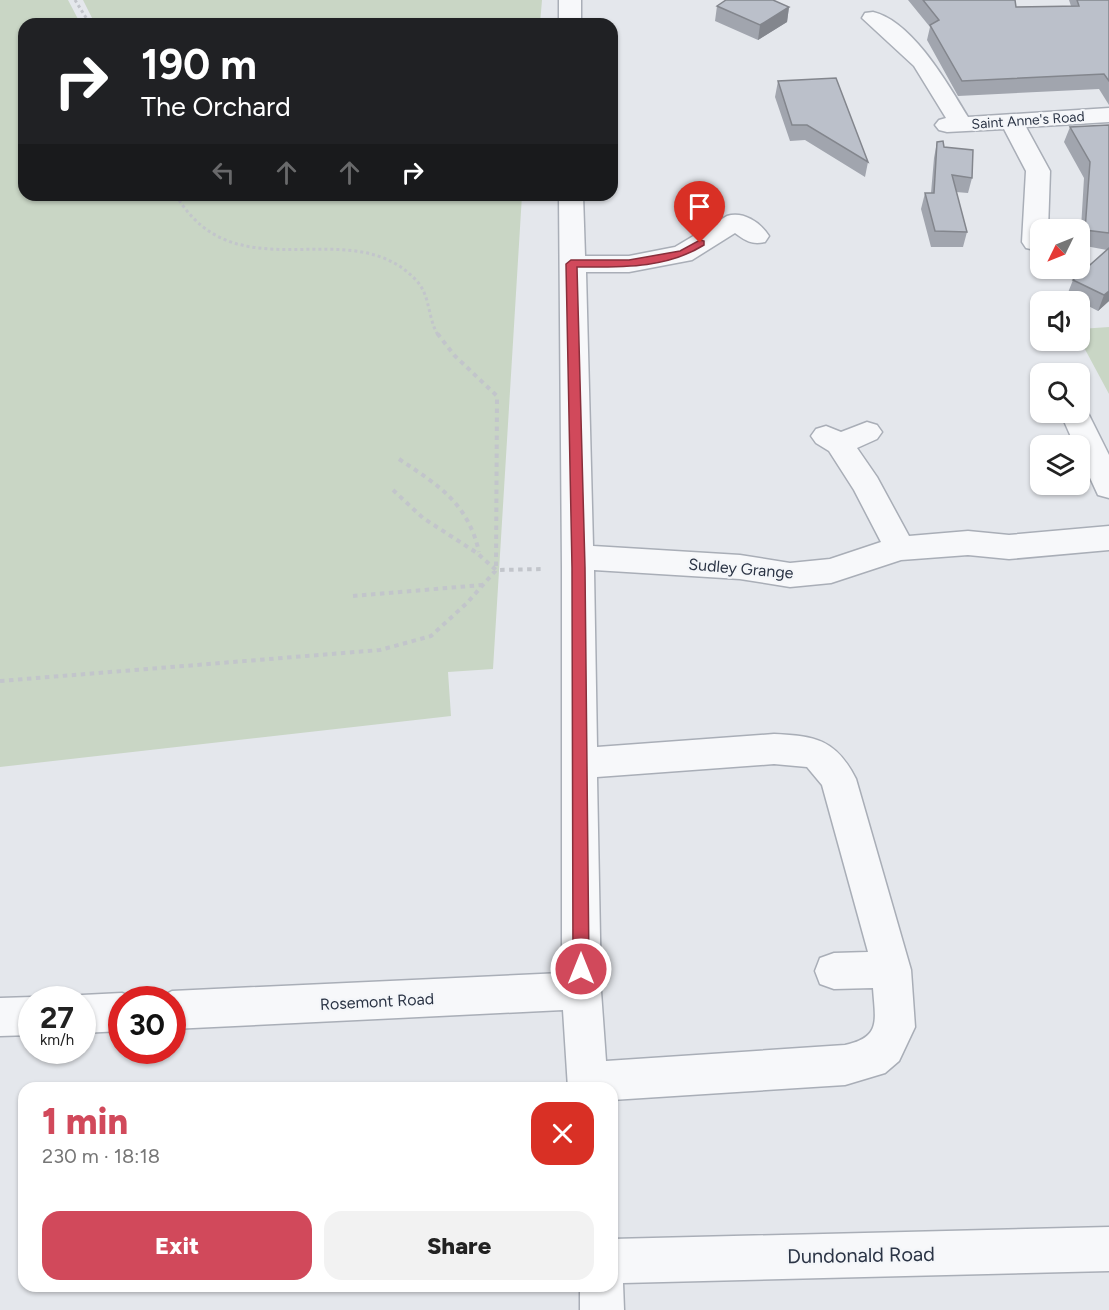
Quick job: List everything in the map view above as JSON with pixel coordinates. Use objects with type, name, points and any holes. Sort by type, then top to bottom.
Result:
[{"type":"street","points":[[570,0],[570,18]]},
{"type":"street","name":"Saint Anne's Road","points":[[873,18],[899,38],[923,62],[954,125],[1109,115]]},
{"type":"street","points":[[1012,122],[1038,171],[1036,219]]},
{"type":"street","points":[[571,201],[578,562],[581,992],[588,1082]]},
{"type":"street","points":[[571,264],[629,264],[683,254],[736,221],[756,236]]},
{"type":"street","points":[[1079,423],[1109,487]]},
{"type":"street","points":[[867,432],[832,440],[866,485],[900,548]]},
{"type":"street","name":"Sudley Grange","points":[[578,562],[740,567],[790,575],[831,571],[900,548],[968,543],[1009,547],[1109,538]]},
{"type":"street","points":[[580,763],[774,749],[796,750],[818,755],[838,779],[892,970],[894,1027],[885,1047],[871,1059],[846,1065],[618,1083]]},
{"type":"street","points":[[834,971],[892,970]]},
{"type":"street","name":"Rosemont Road","points":[[186,1009],[581,992]]},
{"type":"street","points":[[0,1017],[18,1016]]},
{"type":"street","name":"Dundonald Road","points":[[618,1262],[1109,1249]]},
{"type":"street","points":[[602,1292],[602,1310]]},
{"type":"path","points":[[75,0],[86,18]]},
{"type":"path","points":[[0,681],[380,650],[430,636],[467,603],[496,570],[497,396],[443,343],[430,323],[427,298],[422,286],[409,273],[382,258],[340,249],[258,249],[224,239],[187,214],[179,201]]},
{"type":"path","points":[[399,459],[429,480],[459,507],[473,528],[479,552]]},
{"type":"path","points":[[393,490],[409,507],[443,532],[479,552],[496,570]]},
{"type":"path","points":[[496,570],[578,562]]},
{"type":"path","points":[[353,596],[414,589],[467,588],[483,585]]},
{"type":"green space","points":[[0,0],[68,0],[77,18],[18,18],[18,201],[522,201],[493,669],[448,672],[451,716],[0,767]]},
{"type":"green space","points":[[83,0],[542,0],[540,18],[92,18]]},
{"type":"green space","points":[[1109,327],[1109,394],[1086,351],[1090,351],[1090,328]]},
{"type":"building","points":[[726,0],[773,0],[789,7],[760,25],[717,6]]},
{"type":"building","points":[[923,0],[1015,0],[1016,7],[1079,6],[1077,0],[1109,0],[1109,81],[1104,74],[962,81],[930,25],[939,20]]},
{"type":"building","points":[[836,78],[868,162],[807,125],[792,125],[778,81]]},
{"type":"building","points":[[1109,125],[1109,233],[1090,231],[1090,219],[1086,219],[1090,162],[1070,127]]},
{"type":"building","points":[[943,141],[944,147],[973,150],[972,178],[952,175],[967,232],[935,231],[925,193],[934,193],[937,142]]},
{"type":"building","points":[[1109,248],[1109,291],[1104,295],[1073,280],[1090,279],[1090,265]]},
{"type":"route","points":[[581,969],[578,568],[571,264],[629,264],[683,254],[700,243]]}]
